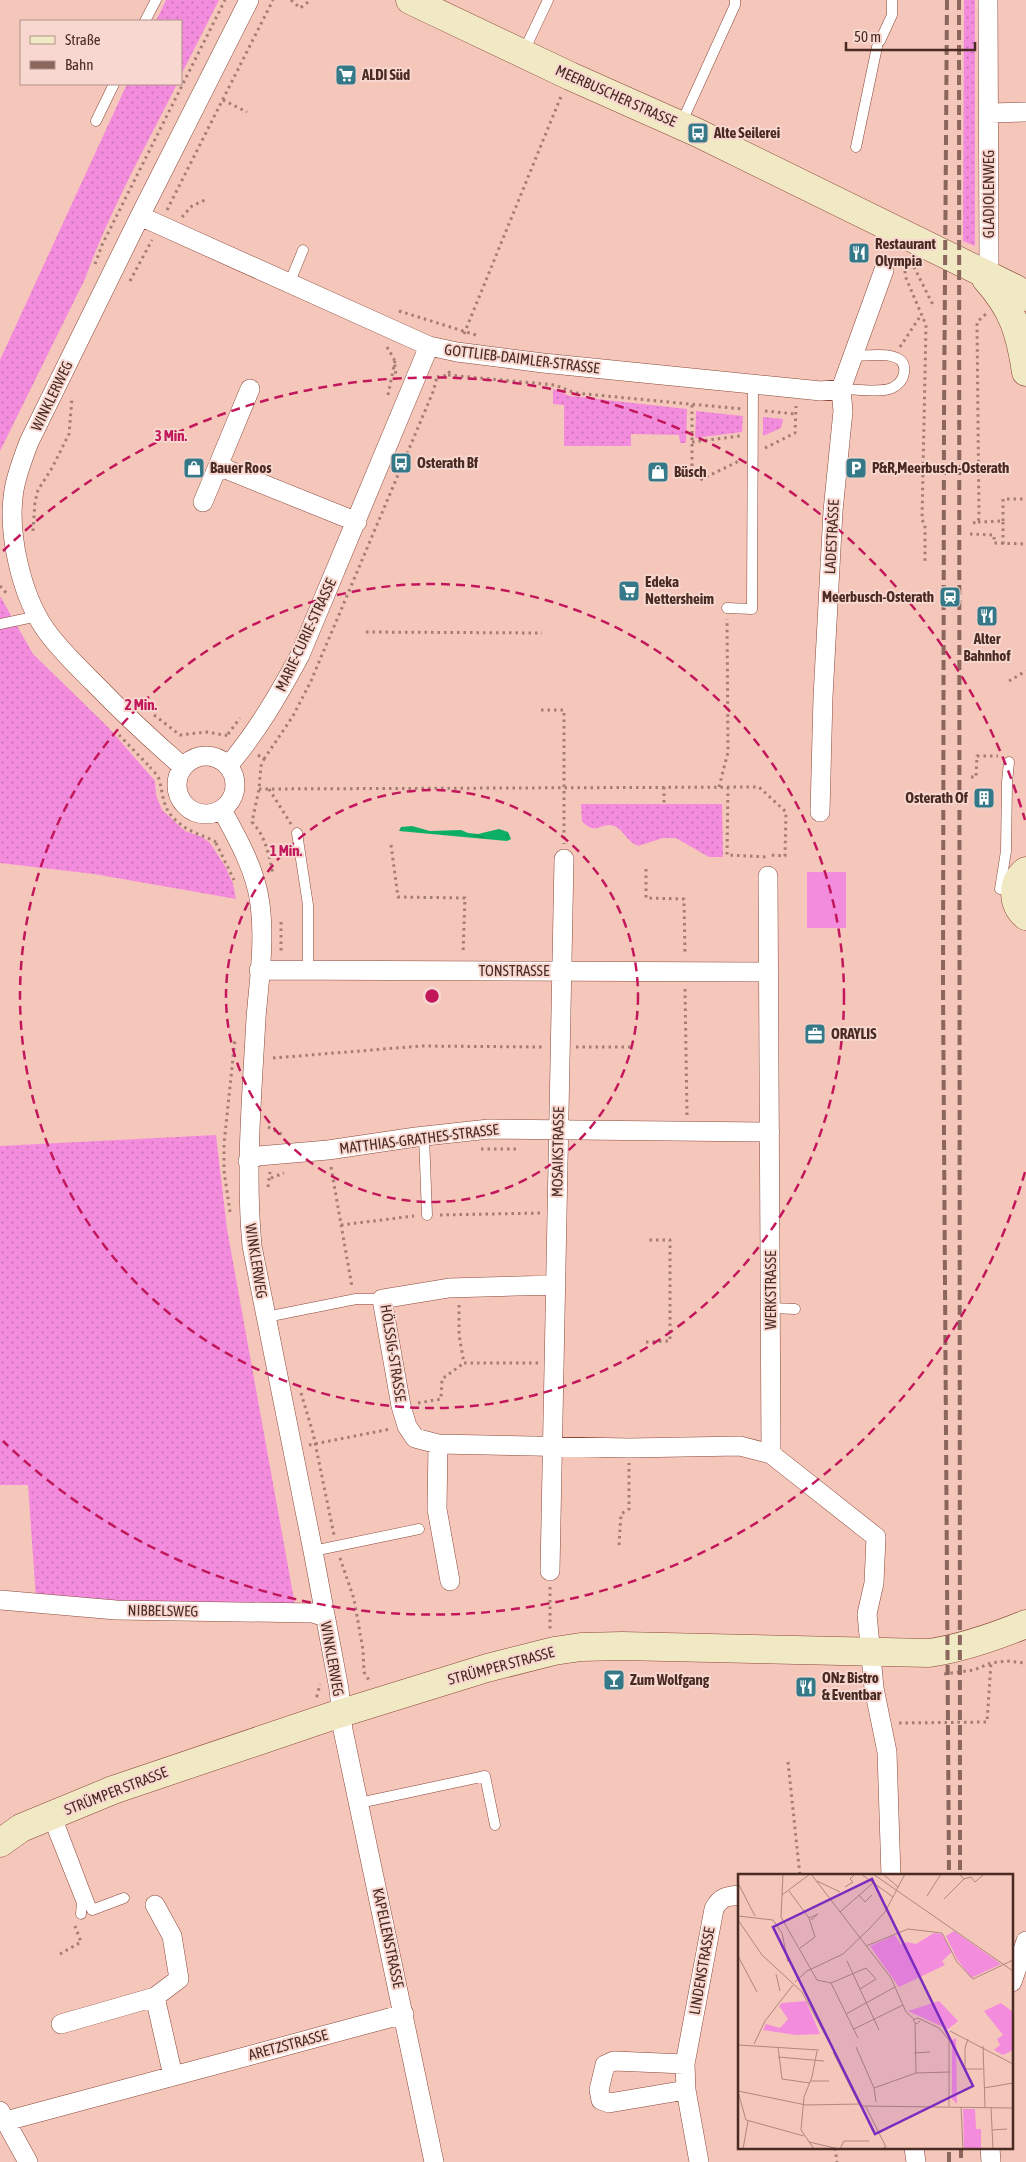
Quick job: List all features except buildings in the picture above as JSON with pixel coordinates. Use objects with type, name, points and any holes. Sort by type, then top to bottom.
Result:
[{"type":"main road","name":"MEERBUSCHER STRASSE","points":[[410,0],[522,54],[680,125],[1016,289],[1026,297]]},
{"type":"main road","name":"MEERBUSCHER STRASSE","points":[[982,274],[1022,322],[1026,372]]},
{"type":"main road","points":[[1020,881],[1016,904],[1026,916]]},
{"type":"main road","name":"STRÜMPER STRASSE","points":[[0,1843],[21,1828],[113,1790],[342,1713],[486,1668],[554,1651],[581,1647],[622,1646],[929,1653],[948,1650],[991,1638],[1020,1623]]},
{"type":"street","name":"WINKLERWEG","points":[[183,767],[164,751],[64,653],[44,628],[30,600],[20,568],[14,538],[14,491],[20,465],[29,442],[249,0]]},
{"type":"street","name":"GLADIOLENWEG","points":[[982,274],[989,263],[990,113],[988,0]]},
{"type":"street","points":[[990,113],[1026,112]]},
{"type":"street","name":"GOTTLIEB-DAIMLER-STRASSE","points":[[140,216],[169,216],[289,284],[429,346],[457,352],[543,364],[822,390],[841,389]]},
{"type":"street","name":"LADESTRASSE","points":[[820,812],[823,697],[833,511],[843,411],[841,389],[884,270]]},
{"type":"street","name":"MARIE-CURIE-STRASSE","points":[[228,766],[246,745],[276,698],[300,655],[429,346]]},
{"type":"street","points":[[203,502],[250,389]]},
{"type":"street","points":[[218,466],[357,522]]},
{"type":"street","points":[[209,756],[220,759],[228,766],[233,773],[235,788],[230,803],[222,810],[214,814],[197,813],[180,800],[176,785],[178,776],[183,767],[191,760],[209,756]]},
{"type":"street","name":"WINKLERWEG","points":[[222,810],[235,833],[252,874],[260,903],[261,953],[248,1161],[248,1200],[252,1246],[314,1551],[342,1713]]},
{"type":"street","name":"MOSAIKSTRASSE","points":[[552,1445],[559,1130],[560,972],[564,859]]},
{"type":"street","name":"WERKSTRASSE","points":[[768,876],[771,1454]]},
{"type":"street","name":"TONSTRASSE","points":[[260,970],[769,972]]},
{"type":"street","name":"MATTHIAS-GRATHES-STRASSE","points":[[248,1161],[258,1156],[328,1150],[489,1129],[770,1132]]},
{"type":"street","name":"HÖLSSIG-STRASSE","points":[[407,1426],[401,1406],[382,1299],[460,1288],[556,1285]]},
{"type":"street","points":[[407,1426],[415,1438],[438,1444],[629,1448],[740,1446],[771,1454],[876,1537],[874,1583],[867,1614],[869,1652],[886,1752],[888,1874]]},
{"type":"street","points":[[438,1444],[437,1509],[450,1581]]},
{"type":"street","points":[[550,1571],[552,1445]]},
{"type":"street","name":"NIBBELSWEG","points":[[0,1600],[116,1610],[313,1613],[325,1617]]},
{"type":"street","name":"KAPELLENSTRASSE","points":[[342,1713],[434,2162]]},
{"type":"street","name":"LINDENSTRASSE","points":[[699,2162],[686,2090],[685,2064],[714,1909],[718,1901],[725,1897],[738,1895]]},
{"type":"street","points":[[61,2024],[155,1996],[180,1979],[172,1936],[154,1905]]},
{"type":"street","points":[[1014,1976],[1026,1941]]},
{"type":"street","points":[[155,1996],[173,2076]]},
{"type":"street","name":"ARETZSTRASSE","points":[[3,2116],[173,2076],[404,2014]]},
{"type":"street","points":[[685,2064],[614,2061],[605,2065],[599,2090],[601,2100],[609,2103],[686,2090]]},
{"type":"street","points":[[3,2116],[28,2162]]},
{"type":"lane","points":[[146,20],[156,0]]},
{"type":"lane","points":[[522,54],[548,0]]},
{"type":"lane","points":[[680,125],[735,5],[735,0]]},
{"type":"lane","points":[[856,147],[879,44],[892,15],[892,0]]},
{"type":"lane","points":[[96,121],[114,85]]},
{"type":"lane","points":[[289,284],[304,250]]},
{"type":"lane","points":[[841,389],[890,389],[903,378],[902,361],[895,356],[853,356]]},
{"type":"lane","points":[[727,608],[752,609],[753,384]]},
{"type":"lane","points":[[0,624],[38,616]]},
{"type":"lane","points":[[1005,759],[1007,782],[1006,851],[1000,889],[1020,881]]},
{"type":"lane","points":[[297,833],[308,904],[308,970]]},
{"type":"lane","points":[[424,1136],[427,1216]]},
{"type":"lane","points":[[266,1321],[271,1316],[356,1299],[382,1299]]},
{"type":"lane","points":[[771,1308],[795,1309]]},
{"type":"lane","points":[[314,1551],[419,1529]]},
{"type":"lane","points":[[359,1803],[485,1776],[495,1825]]},
{"type":"lane","points":[[51,1816],[92,1910],[124,1898]]},
{"type":"lane","points":[[51,1816],[82,1903],[81,1914]]},
{"type":"path","points":[[124,288],[169,216],[223,100],[273,0]]},
{"type":"path","points":[[292,0],[300,8],[311,0]]},
{"type":"path","points":[[448,375],[570,76]]},
{"type":"path","points":[[223,100],[247,112]]},
{"type":"path","points":[[180,219],[192,206],[207,199]]},
{"type":"path","points":[[169,216],[186,222]]},
{"type":"path","points":[[898,231],[914,269],[934,307]]},
{"type":"path","points":[[898,231],[906,278],[926,325],[922,520],[928,525],[925,562]]},
{"type":"path","points":[[397,311],[482,336]]},
{"type":"path","points":[[895,356],[921,314]]},
{"type":"path","points":[[977,322],[975,523],[1003,521]]},
{"type":"path","points":[[387,400],[394,361]]},
{"type":"path","points":[[437,377],[448,375],[555,385],[576,393],[796,414]]},
{"type":"path","points":[[33,533],[34,502],[38,490],[52,468],[69,434],[70,408],[73,393]]},
{"type":"path","points":[[692,405],[692,469],[700,480]]},
{"type":"path","points":[[692,442],[753,436]]},
{"type":"path","points":[[1003,544],[1002,499],[1026,499]]},
{"type":"path","points":[[970,534],[994,535],[994,544],[1026,544]]},
{"type":"path","points":[[719,787],[728,752],[727,608]]},
{"type":"path","points":[[366,632],[542,633]]},
{"type":"path","points":[[1009,681],[1026,671]]},
{"type":"path","points":[[541,710],[564,710],[564,859]]},
{"type":"path","points":[[153,714],[180,735]]},
{"type":"path","points":[[228,734],[243,714]]},
{"type":"path","points":[[207,732],[228,734],[264,759],[261,766],[260,790],[252,822],[216,843],[207,836],[186,828],[173,817],[163,802],[158,778],[150,767],[180,735],[207,732]]},
{"type":"path","points":[[971,777],[976,777],[977,756],[1005,759]]},
{"type":"path","points":[[664,787],[664,804]]},
{"type":"path","points":[[260,790],[759,787],[786,812],[785,856],[727,855],[728,788]]},
{"type":"path","points":[[268,789],[297,833]]},
{"type":"path","points":[[252,822],[259,830],[269,851],[275,881]]},
{"type":"path","points":[[391,845],[398,897],[465,898],[462,971]]},
{"type":"path","points":[[768,856],[768,876]]},
{"type":"path","points":[[279,970],[282,932],[280,918]]},
{"type":"path","points":[[273,1058],[421,1046],[631,1047]]},
{"type":"path","points":[[272,1068],[274,1048]]},
{"type":"path","points":[[268,1126],[271,1178],[268,1189]]},
{"type":"path","points":[[473,1150],[520,1149]]},
{"type":"path","points":[[339,1166],[331,1167],[349,1276],[356,1299]]},
{"type":"path","points":[[341,1226],[400,1216],[557,1213]]},
{"type":"path","points":[[646,1240],[670,1240],[670,1342],[646,1342]]},
{"type":"path","points":[[460,1288],[459,1335],[464,1364]]},
{"type":"path","points":[[401,1406],[441,1399],[442,1379],[464,1364],[554,1363]]},
{"type":"path","points":[[299,1385],[316,1443],[336,1546],[351,1587],[364,1672],[369,1680]]},
{"type":"path","points":[[316,1443],[407,1426]]},
{"type":"path","points":[[619,1545],[621,1514],[629,1509],[629,1448]]},
{"type":"path","points":[[550,1571],[550,1637],[554,1651]]},
{"type":"path","points":[[881,1723],[988,1722],[991,1663]]},
{"type":"path","points":[[788,1762],[800,1874]]},
{"type":"path","points":[[60,1954],[81,1942],[75,1928],[75,1917],[81,1914]]},
{"type":"shaded area","points":[[166,0],[219,0],[182,73],[182,20],[156,20]]},
{"type":"shaded area","points":[[964,0],[975,0],[975,246],[963,241]]},
{"type":"shaded area","points":[[127,85],[176,85],[116,205],[85,279],[0,451],[0,360]]},
{"type":"shaded area","points":[[553,389],[570,396],[687,409],[686,443],[680,443],[679,435],[631,434],[631,446],[564,446],[564,405],[553,404]]},
{"type":"shaded area","points":[[696,411],[743,416],[742,432],[695,438]]},
{"type":"shaded area","points":[[763,417],[783,419],[781,428],[763,436]]},
{"type":"shaded area","points":[[0,596],[33,654],[108,727],[155,781],[156,795],[162,810],[185,831],[202,837],[210,843],[225,866],[233,884],[236,899],[94,874],[0,863]]},
{"type":"shaded area","points":[[581,804],[722,804],[723,857],[709,857],[676,838],[663,838],[638,846],[614,826],[605,825],[591,828],[587,826],[582,821]]},
{"type":"shaded area","points":[[807,872],[846,872],[846,928],[807,928]]},
{"type":"shaded area","points":[[216,1135],[227,1229],[295,1605],[36,1599],[28,1485],[0,1485],[0,1146]]},
{"type":"water","points":[[412,826],[430,831],[461,830],[478,834],[499,829],[508,832],[511,839],[507,841],[399,831],[401,827]]},
{"type":"railway","points":[[947,0],[943,987],[949,1874]]},
{"type":"railway","points":[[959,0],[960,1874]]},
{"type":"railway","points":[[949,2150],[949,2162]]},
{"type":"railway","points":[[961,2150],[961,2162]]},
{"type":"place","name":"ALDI Süd","points":[[346,75]]},
{"type":"place","name":"Alte Seilerei","points":[[698,133]]},
{"type":"place","name":"Restaurant Olympia","points":[[859,253]]},
{"type":"place","name":"Osterath Bf","points":[[401,463]]},
{"type":"place","name":"Bauer Roos","points":[[194,468]]},
{"type":"place","name":"P&R,Meerbusch-Osterath","points":[[856,468]]},
{"type":"place","name":"Büsch","points":[[658,472]]},
{"type":"place","name":"Edeka Nettersheim","points":[[629,591]]},
{"type":"place","name":"Meerbusch-Osterath","points":[[950,597]]},
{"type":"place","name":"Alter Bahnhof","points":[[987,616]]},
{"type":"place","name":"Osterath Of","points":[[984,798]]},
{"type":"place","name":"ORAYLIS","points":[[815,1034]]},
{"type":"place","name":"Zum Wolfgang","points":[[614,1680]]},
{"type":"place","name":"ONz Bistro & Eventbar","points":[[806,1687]]}]
